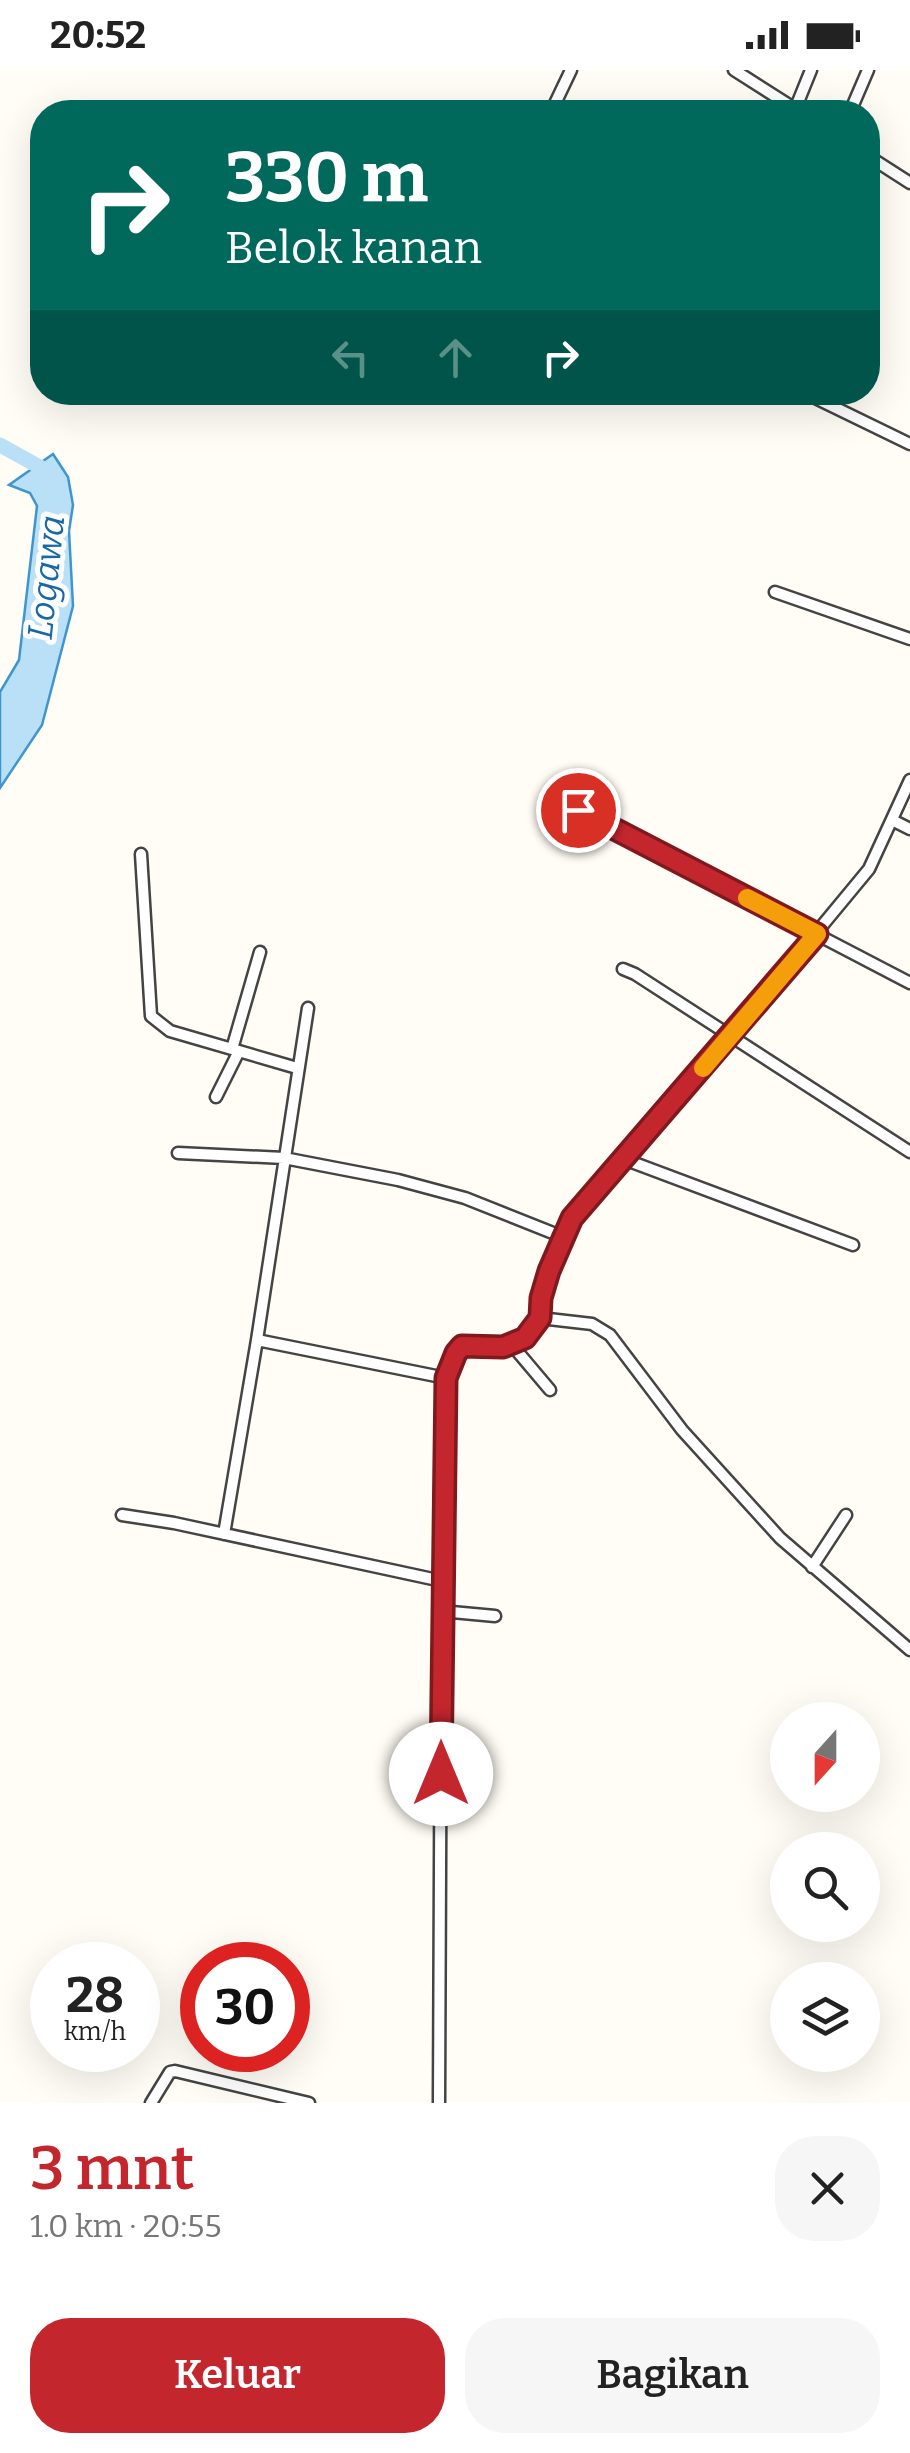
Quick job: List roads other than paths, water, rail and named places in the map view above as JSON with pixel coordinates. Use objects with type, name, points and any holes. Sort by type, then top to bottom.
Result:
[{"type":"street","points":[[556,100],[571,70]]},
{"type":"street","points":[[734,70],[779,100]]},
{"type":"street","points":[[800,100],[811,70]]},
{"type":"street","points":[[855,100],[868,70]]},
{"type":"street","points":[[880,164],[910,183]]},
{"type":"street","points":[[829,405],[910,444]]},
{"type":"street","points":[[775,592],[910,638]]},
{"type":"street","points":[[439,2103],[446,1378],[462,1346],[512,1346],[525,1338],[540,1318],[541,1298],[572,1218],[730,1038],[869,869],[910,780]]},
{"type":"street","points":[[578,810],[910,983]]},
{"type":"street","points":[[894,821],[910,829]]},
{"type":"street","points":[[141,854],[151,1016],[170,1030],[298,1068]]},
{"type":"street","points":[[216,1098],[235,1050],[260,952]]},
{"type":"street","points":[[623,969],[910,1152]]},
{"type":"street","points":[[224,1534],[308,1008]]},
{"type":"street","points":[[178,1152],[284,1158],[398,1180],[465,1198],[563,1236]]},
{"type":"street","points":[[622,1158],[853,1245]]},
{"type":"street","points":[[540,1318],[581,1321],[610,1335],[682,1430],[780,1538],[910,1650]]},
{"type":"street","points":[[240,1348],[256,1345],[446,1378]]},
{"type":"street","points":[[512,1346],[550,1390]]},
{"type":"street","points":[[122,1515],[442,1580]]},
{"type":"street","points":[[812,1567],[846,1515]]},
{"type":"street","points":[[441,1611],[495,1616]]},
{"type":"street","points":[[151,2103],[170,2072],[174,2072],[309,2103]]},
{"type":"water","points":[[53,454],[68,477],[73,505],[69,531],[73,606],[42,725],[0,788],[0,692],[19,660],[37,506],[30,493],[9,485]]},
{"type":"waterway","name":"Logawa","points":[[0,445],[47,471],[48,476]]}]
